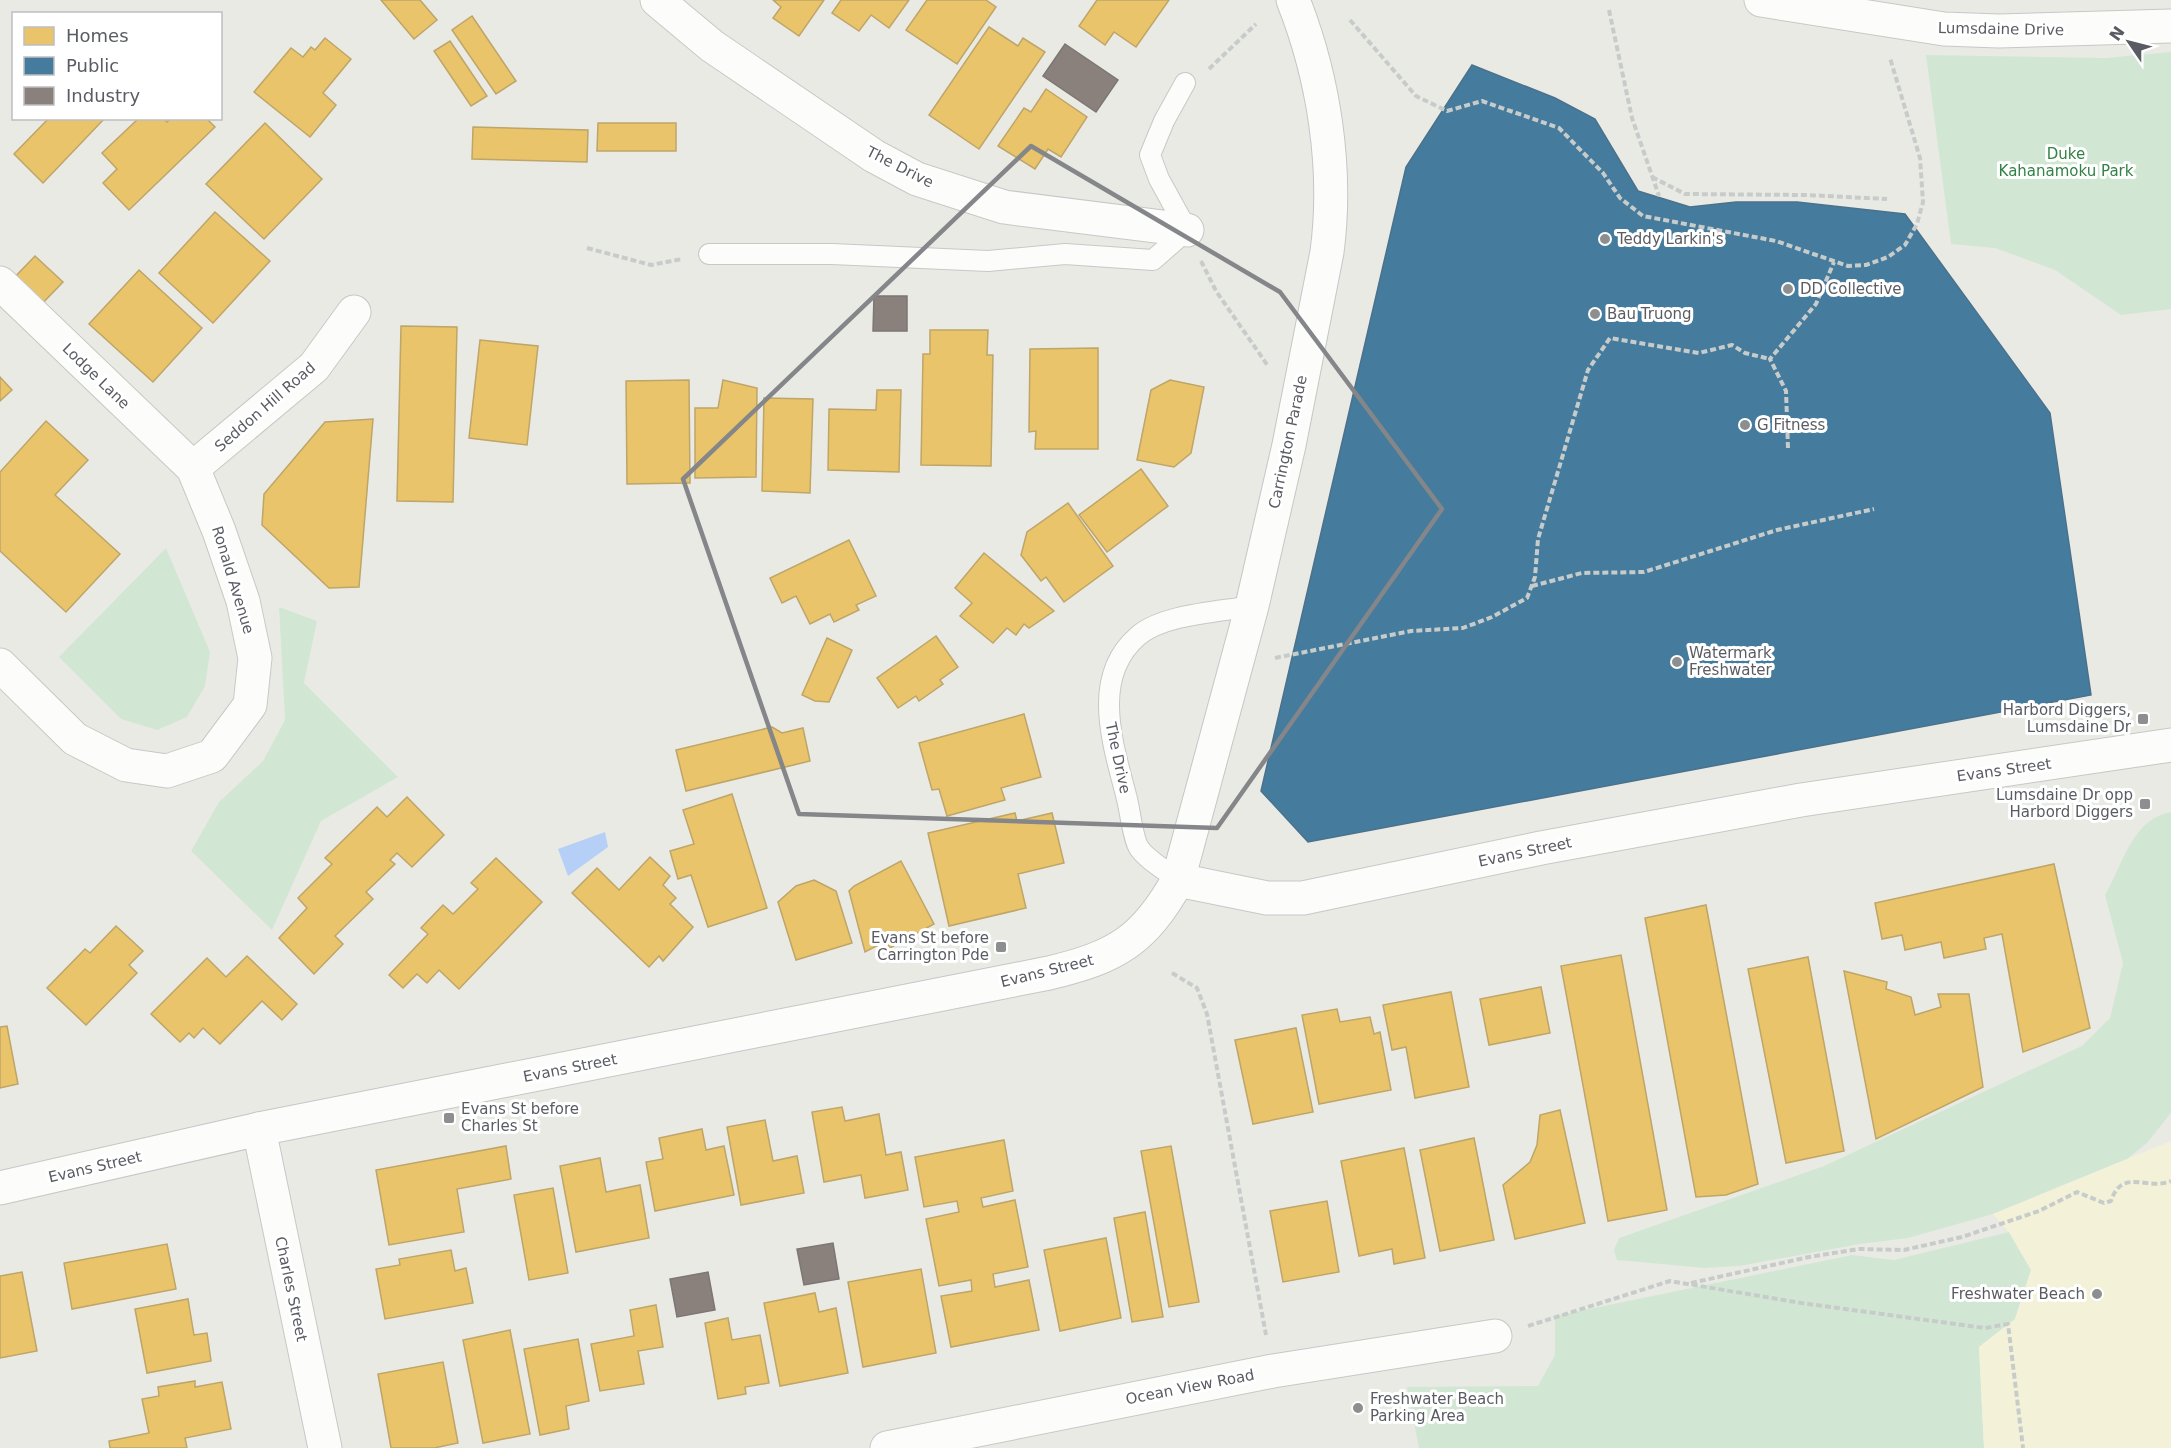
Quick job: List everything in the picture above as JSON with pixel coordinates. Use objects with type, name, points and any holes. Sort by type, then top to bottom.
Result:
[{"type":"street","name":"The Drive","points":[[657,0],[722,52],[874,156],[917,179],[1004,207],[1187,230]]},
{"type":"street","name":"Carrington Parade","points":[[1178,880],[1252,606],[1289,445],[1331,220],[1326,129],[1311,47],[1293,0]]},
{"type":"street","name":"Lumsdaine Drive","points":[[1761,0],[1944,29],[2011,31],[2171,26]]},
{"type":"street","name":"Lodge Lane","points":[[0,284],[193,468]]},
{"type":"street","name":"Seddon Hill Road","points":[[193,468],[314,367],[354,312]]},
{"type":"street","name":"Ronald Avenue","points":[[0,665],[75,739],[126,765],[167,771],[212,756],[250,705],[255,658],[243,601],[219,531],[193,468]]},
{"type":"street","name":"Evans Street","points":[[0,1188],[259,1130],[1081,965],[1112,954],[1138,935],[1161,911],[1178,880],[1267,898],[1303,898],[1541,848],[1801,800],[2171,745]]},
{"type":"street","name":"Charles Street","points":[[259,1130],[325,1448]]},
{"type":"street","name":"Ocean View Road","points":[[887,1448],[1272,1371],[1495,1336]]},
{"type":"lane","points":[[709,254],[832,254],[988,261],[1065,254],[1153,260],[1187,230],[1159,179],[1150,155],[1164,121],[1185,83]]},
{"type":"lane","name":"The Drive","points":[[1178,880],[1139,848],[1112,740],[1110,686],[1114,668],[1138,635],[1153,627],[1173,620],[1252,606]]},
{"type":"path","points":[[1609,9],[1632,118],[1659,196]]},
{"type":"path","points":[[1350,20],[1416,96],[1447,111],[1482,101],[1559,128],[1603,173],[1620,198],[1644,216],[1776,241],[1848,266],[1866,265],[1888,257],[1905,245],[1917,224],[1923,202],[1920,158],[1889,56]]},
{"type":"path","points":[[1185,83],[1212,67],[1256,24]]},
{"type":"path","points":[[1652,177],[1685,194],[1807,195],[1887,199]]},
{"type":"path","points":[[1187,230],[1216,291],[1270,369]]},
{"type":"path","points":[[587,248],[651,265],[709,254]]},
{"type":"path","points":[[1770,359],[1816,304],[1834,262]]},
{"type":"path","points":[[1272,658],[1410,631],[1463,628],[1492,617],[1527,598],[1532,586],[1538,539],[1588,370],[1610,338],[1699,352],[1732,345],[1745,353],[1770,359],[1786,391],[1788,448]]},
{"type":"path","points":[[1532,586],[1582,573],[1644,572],[1777,530],[1874,509]]},
{"type":"path","points":[[1172,973],[1197,988],[1207,1014],[1272,1371]]},
{"type":"path","points":[[1687,1284],[1859,1249],[1904,1250],[1962,1237],[2039,1211],[2077,1192],[2104,1203],[2111,1201],[2115,1190],[2123,1183],[2171,1181]]},
{"type":"path","points":[[1495,1336],[1670,1281],[1801,1303],[1985,1328],[2008,1324],[2023,1448]]},
{"type":"highlighted area","points":[[1031,146],[1280,292],[1442,509],[1217,828],[799,814],[683,479]]},
{"type":"green space","name":"Duke Kahanamoku Park","points":[[2171,52],[2171,309],[2121,315],[2055,270],[1995,248],[1951,244],[1926,55],[2106,58]]},
{"type":"green space","points":[[166,548],[210,652],[205,686],[187,717],[157,730],[121,719],[59,657]]},
{"type":"green space","points":[[279,607],[317,621],[304,683],[398,777],[321,821],[272,930],[191,851],[219,802],[263,761],[285,720]]},
{"type":"green space","points":[[2171,812],[2171,1113],[2147,1143],[2127,1159],[1993,1214],[1908,1238],[1860,1244],[1739,1266],[1705,1268],[1617,1260],[1614,1250],[1619,1238],[1824,1166],[2082,1046],[2110,1018],[2123,963],[2105,895],[2130,844],[2138,833],[2158,816]]},
{"type":"green space","points":[[2009,1232],[2031,1270],[2015,1319],[1979,1347],[1984,1448],[1419,1448],[1407,1387],[1538,1386],[1555,1355],[1555,1316],[1852,1255],[1894,1260]]},
{"type":"sand","name":"Freshwater Beach","points":[[2171,1141],[2171,1448],[1984,1448],[1979,1347],[2015,1319],[2031,1270],[2009,1232],[1993,1214]]},
{"type":"water","points":[[605,832],[608,847],[568,876],[558,849]]},
{"type":"building: Homes","points":[[381,0],[420,0],[437,20],[414,39]]},
{"type":"building: Homes","points":[[773,0],[824,0],[799,36],[773,18],[781,7]]},
{"type":"building: Homes","points":[[841,0],[909,0],[889,28],[871,15],[859,31],[832,13]]},
{"type":"building: Homes","points":[[927,0],[986,0],[996,7],[957,64],[906,30]]},
{"type":"building: Homes","points":[[1097,0],[1169,0],[1136,47],[1114,32],[1105,45],[1079,26]]},
{"type":"building: Homes","points":[[472,16],[516,81],[496,94],[452,30]]},
{"type":"building: Homes","points":[[989,27],[1018,46],[1023,38],[1045,52],[979,149],[929,115]]},
{"type":"building: Homes","points":[[325,38],[351,59],[323,93],[336,105],[310,137],[254,92],[291,48],[303,57],[311,47],[315,50]]},
{"type":"building: Homes","points":[[450,41],[487,96],[471,106],[434,51]]},
{"type":"building: Homes","points":[[1046,89],[1087,117],[1061,157],[1048,149],[1035,169],[998,146],[1024,108],[1031,112]]},
{"type":"building: Homes","points":[[47,120],[103,120],[43,183],[14,154]]},
{"type":"building: Homes","points":[[137,120],[165,120],[167,122],[169,120],[208,120],[215,127],[129,210],[103,183],[117,169],[102,153]]},
{"type":"building: Homes","points":[[265,123],[322,179],[264,239],[206,184]]},
{"type":"building: Homes","points":[[598,123],[676,123],[676,151],[597,151]]},
{"type":"building: Homes","points":[[473,127],[588,130],[587,162],[472,159]]},
{"type":"building: Homes","points":[[1470,139],[1589,210],[1550,361],[1412,389],[1401,332],[1429,326],[1415,253],[1441,247],[1433,202]]},
{"type":"building: Homes","points":[[215,212],[270,261],[213,323],[159,273]]},
{"type":"building: Homes","points":[[35,256],[63,282],[38,308],[10,282]]},
{"type":"building: Homes","points":[[139,270],[202,328],[153,382],[89,324]]},
{"type":"building: Homes","points":[[401,326],[457,327],[453,502],[397,501]]},
{"type":"building: Homes","points":[[930,330],[988,330],[987,355],[993,355],[991,466],[921,465],[923,354],[930,354]]},
{"type":"building: Homes","points":[[480,340],[538,346],[527,445],[469,438]]},
{"type":"building: Homes","points":[[1098,348],[1098,449],[1035,449],[1036,431],[1029,432],[1030,349]]},
{"type":"building: Homes","points":[[0,377],[12,390],[0,401]]},
{"type":"building: Homes","points":[[689,380],[690,483],[627,484],[626,381]]},
{"type":"building: Homes","points":[[723,380],[757,388],[756,477],[695,478],[695,408],[718,408]]},
{"type":"building: Homes","points":[[1170,380],[1204,387],[1191,453],[1174,467],[1137,460],[1151,390]]},
{"type":"building: Homes","points":[[1545,385],[1491,605],[1353,633],[1340,569],[1373,562],[1359,493],[1391,487],[1377,419]]},
{"type":"building: Homes","points":[[877,390],[901,390],[899,472],[828,470],[829,409],[876,410]]},
{"type":"building: Homes","points":[[764,398],[813,399],[810,493],[762,491]]},
{"type":"building: Homes","points":[[373,419],[359,587],[329,588],[262,525],[264,494],[325,422]]},
{"type":"building: Homes","points":[[46,421],[88,460],[55,495],[120,554],[66,612],[0,551],[0,472]]},
{"type":"building: Homes","points":[[1141,469],[1168,506],[1107,552],[1079,515]]},
{"type":"building: Homes","points":[[1068,503],[1113,566],[1064,602],[1046,577],[1041,581],[1021,555],[1027,532]]},
{"type":"building: Homes","points":[[849,540],[876,596],[856,605],[859,610],[834,622],[830,614],[810,624],[796,596],[782,603],[770,578]]},
{"type":"building: Homes","points":[[984,553],[1054,611],[1029,628],[1024,624],[1016,635],[1007,628],[993,643],[960,616],[972,603],[955,588]]},
{"type":"building: Homes","name":"Watermark Freshwater","points":[[1828,567],[1853,690],[1815,698],[1820,723],[1754,737],[1746,700],[1734,703],[1738,723],[1650,742],[1646,718],[1628,722],[1635,753],[1583,765],[1578,738],[1560,742],[1563,755],[1479,773],[1514,635]]},
{"type":"building: Homes","points":[[936,636],[958,667],[940,680],[943,684],[919,701],[916,696],[898,708],[877,678]]},
{"type":"building: Homes","points":[[827,638],[852,650],[829,702],[815,701],[802,695]]},
{"type":"building: Homes","points":[[1385,645],[1390,668],[1469,651],[1438,781],[1378,794],[1380,805],[1317,818],[1302,748],[1335,742],[1320,674],[1353,667],[1350,653]]},
{"type":"building: Homes","points":[[1024,714],[1041,777],[1001,788],[1005,800],[947,816],[939,789],[932,790],[919,743]]},
{"type":"building: Homes","points":[[772,727],[782,733],[803,728],[810,761],[686,791],[676,750]]},
{"type":"building: Homes","points":[[732,794],[767,908],[708,927],[691,875],[678,879],[670,851],[694,844],[683,810]]},
{"type":"building: Homes","points":[[407,797],[444,835],[412,867],[397,853],[390,860],[395,864],[366,892],[373,899],[335,936],[343,944],[314,974],[279,938],[307,908],[298,898],[332,864],[325,858],[377,807],[387,817]]},
{"type":"building: Homes","points":[[1015,813],[1017,821],[1052,813],[1064,863],[1018,874],[1026,908],[949,926],[928,833]]},
{"type":"building: Homes","points":[[650,857],[670,876],[663,885],[676,898],[670,904],[693,927],[663,961],[659,956],[649,967],[572,893],[597,868],[619,890]]},
{"type":"building: Homes","points":[[496,858],[542,902],[459,989],[439,970],[427,983],[417,974],[403,988],[389,975],[428,934],[421,928],[443,905],[453,914],[478,889],[471,883]]},
{"type":"building: Homes","points":[[901,861],[934,924],[890,948],[886,941],[865,952],[849,891],[854,886]]},
{"type":"building: Homes","points":[[2054,864],[2090,1028],[2023,1052],[2002,934],[1984,938],[1986,949],[1944,958],[1941,942],[1905,950],[1902,935],[1882,939],[1875,903]]},
{"type":"building: Homes","points":[[814,880],[836,891],[852,943],[796,960],[778,902],[796,886]]},
{"type":"building: Homes","points":[[1706,905],[1758,1184],[1726,1195],[1696,1197],[1645,918]]},
{"type":"building: Homes","points":[[116,926],[143,951],[129,965],[137,973],[86,1025],[47,988],[85,949],[90,953]]},
{"type":"building: Homes","points":[[1621,955],[1667,1210],[1608,1221],[1561,966]]},
{"type":"building: Homes","points":[[247,956],[297,1004],[282,1020],[262,1001],[220,1044],[203,1028],[194,1038],[189,1033],[180,1042],[151,1014],[207,958],[226,977]]},
{"type":"building: Homes","points":[[1808,957],[1844,1151],[1786,1163],[1748,969]]},
{"type":"building: Homes","points":[[1844,971],[1887,982],[1886,989],[1911,997],[1915,1015],[1941,1007],[1938,994],[1969,994],[1983,1087],[1876,1139]]},
{"type":"building: Homes","points":[[1541,987],[1550,1033],[1489,1045],[1480,999]]},
{"type":"building: Homes","points":[[1451,992],[1469,1087],[1415,1098],[1406,1047],[1392,1050],[1383,1005]]},
{"type":"building: Homes","points":[[1337,1009],[1340,1022],[1370,1017],[1374,1034],[1380,1032],[1391,1090],[1319,1104],[1302,1015]]},
{"type":"building: Homes","points":[[7,1026],[18,1084],[0,1088],[0,1027]]},
{"type":"building: Homes","points":[[1296,1028],[1313,1112],[1253,1124],[1235,1040]]},
{"type":"building: Homes","points":[[842,1107],[845,1121],[879,1114],[886,1155],[901,1152],[908,1190],[865,1198],[861,1175],[824,1182],[812,1112]]},
{"type":"building: Homes","points":[[1560,1110],[1585,1223],[1515,1239],[1503,1185],[1530,1162],[1537,1145],[1540,1115]]},
{"type":"building: Homes","points":[[765,1120],[773,1161],[797,1156],[804,1193],[741,1205],[727,1127]]},
{"type":"building: Homes","points":[[702,1129],[706,1150],[724,1146],[734,1195],[655,1211],[646,1162],[663,1159],[659,1138]]},
{"type":"building: Homes","points":[[1474,1138],[1494,1240],[1440,1251],[1420,1150]]},
{"type":"building: Homes","points":[[1004,1140],[1013,1191],[981,1198],[983,1207],[1015,1200],[1028,1267],[993,1274],[995,1287],[1029,1280],[1039,1330],[951,1347],[941,1296],[972,1291],[971,1280],[939,1286],[926,1219],[959,1212],[957,1201],[924,1207],[915,1157]]},
{"type":"building: Homes","points":[[506,1146],[511,1179],[457,1189],[464,1232],[389,1245],[376,1170]]},
{"type":"building: Homes","points":[[1171,1146],[1199,1302],[1169,1307],[1141,1151]]},
{"type":"building: Homes","points":[[1404,1148],[1425,1258],[1394,1264],[1392,1249],[1359,1256],[1341,1161]]},
{"type":"building: Homes","points":[[600,1158],[606,1192],[640,1185],[649,1238],[576,1252],[560,1166]]},
{"type":"building: Homes","points":[[553,1188],[568,1273],[529,1280],[514,1195]]},
{"type":"building: Homes","points":[[1327,1201],[1339,1272],[1283,1282],[1270,1211]]},
{"type":"building: Homes","points":[[1145,1212],[1163,1317],[1132,1322],[1114,1218]]},
{"type":"building: Homes","points":[[1106,1238],[1121,1318],[1060,1331],[1044,1250]]},
{"type":"building: Homes","points":[[167,1244],[176,1289],[72,1309],[64,1263]]},
{"type":"building: Homes","points":[[451,1250],[455,1271],[466,1268],[473,1303],[385,1319],[376,1269],[400,1265],[399,1259]]},
{"type":"building: Homes","points":[[921,1269],[936,1353],[863,1367],[848,1282]]},
{"type":"building: Homes","points":[[22,1272],[37,1351],[0,1358],[0,1276]]},
{"type":"building: Homes","points":[[815,1293],[819,1312],[836,1308],[848,1373],[780,1386],[764,1303]]},
{"type":"building: Homes","points":[[188,1299],[194,1335],[207,1333],[211,1361],[147,1373],[135,1309]]},
{"type":"building: Homes","points":[[656,1305],[663,1347],[638,1351],[644,1384],[600,1391],[591,1344],[634,1336],[630,1310]]},
{"type":"building: Homes","points":[[728,1318],[732,1340],[760,1335],[769,1383],[745,1387],[746,1394],[718,1399],[705,1323]]},
{"type":"building: Homes","points":[[510,1330],[530,1434],[483,1443],[463,1340]]},
{"type":"building: Homes","points":[[578,1339],[589,1401],[566,1406],[569,1429],[540,1435],[524,1349]]},
{"type":"building: Homes","points":[[443,1362],[458,1443],[434,1448],[391,1448],[378,1374]]},
{"type":"building: Homes","points":[[195,1381],[195,1387],[222,1382],[231,1429],[185,1438],[187,1448],[110,1448],[109,1441],[149,1433],[142,1399],[159,1396],[158,1387]]},
{"type":"building: Public","points":[[1472,65],[1555,98],[1595,119],[1638,191],[1690,207],[1736,202],[1797,202],[1905,214],[2050,413],[2091,695],[1308,842],[1261,791],[1406,167]]},
{"type":"building: Industry","points":[[1065,44],[1118,80],[1096,112],[1043,76]]},
{"type":"building: Industry","points":[[874,296],[907,296],[907,331],[873,331]]},
{"type":"building: Industry","points":[[833,1243],[839,1279],[804,1285],[797,1249]]},
{"type":"building: Industry","points":[[708,1272],[715,1310],[677,1317],[670,1279]]},
{"type":"place","name":"Teddy Larkin's","points":[[1605,239]]},
{"type":"place","name":"DD Collective","points":[[1788,289]]},
{"type":"place","name":"Bau Truong","points":[[1595,314]]},
{"type":"place","name":"G Fitness","points":[[1745,425]]},
{"type":"place","name":"Watermark Freshwater","points":[[1677,662]]},
{"type":"place","name":"Harbord Diggers, Lumsdaine Dr","points":[[2143,719]]},
{"type":"place","name":"Lumsdaine Dr opp Harbord Diggers","points":[[2145,804]]},
{"type":"place","name":"Evans St before Carrington Pde","points":[[1001,947]]},
{"type":"place","name":"Evans St before Charles St","points":[[449,1118]]},
{"type":"place","name":"Freshwater Beach","points":[[2097,1294]]},
{"type":"place","name":"Freshwater Beach Parking Area","points":[[1358,1408]]}]
